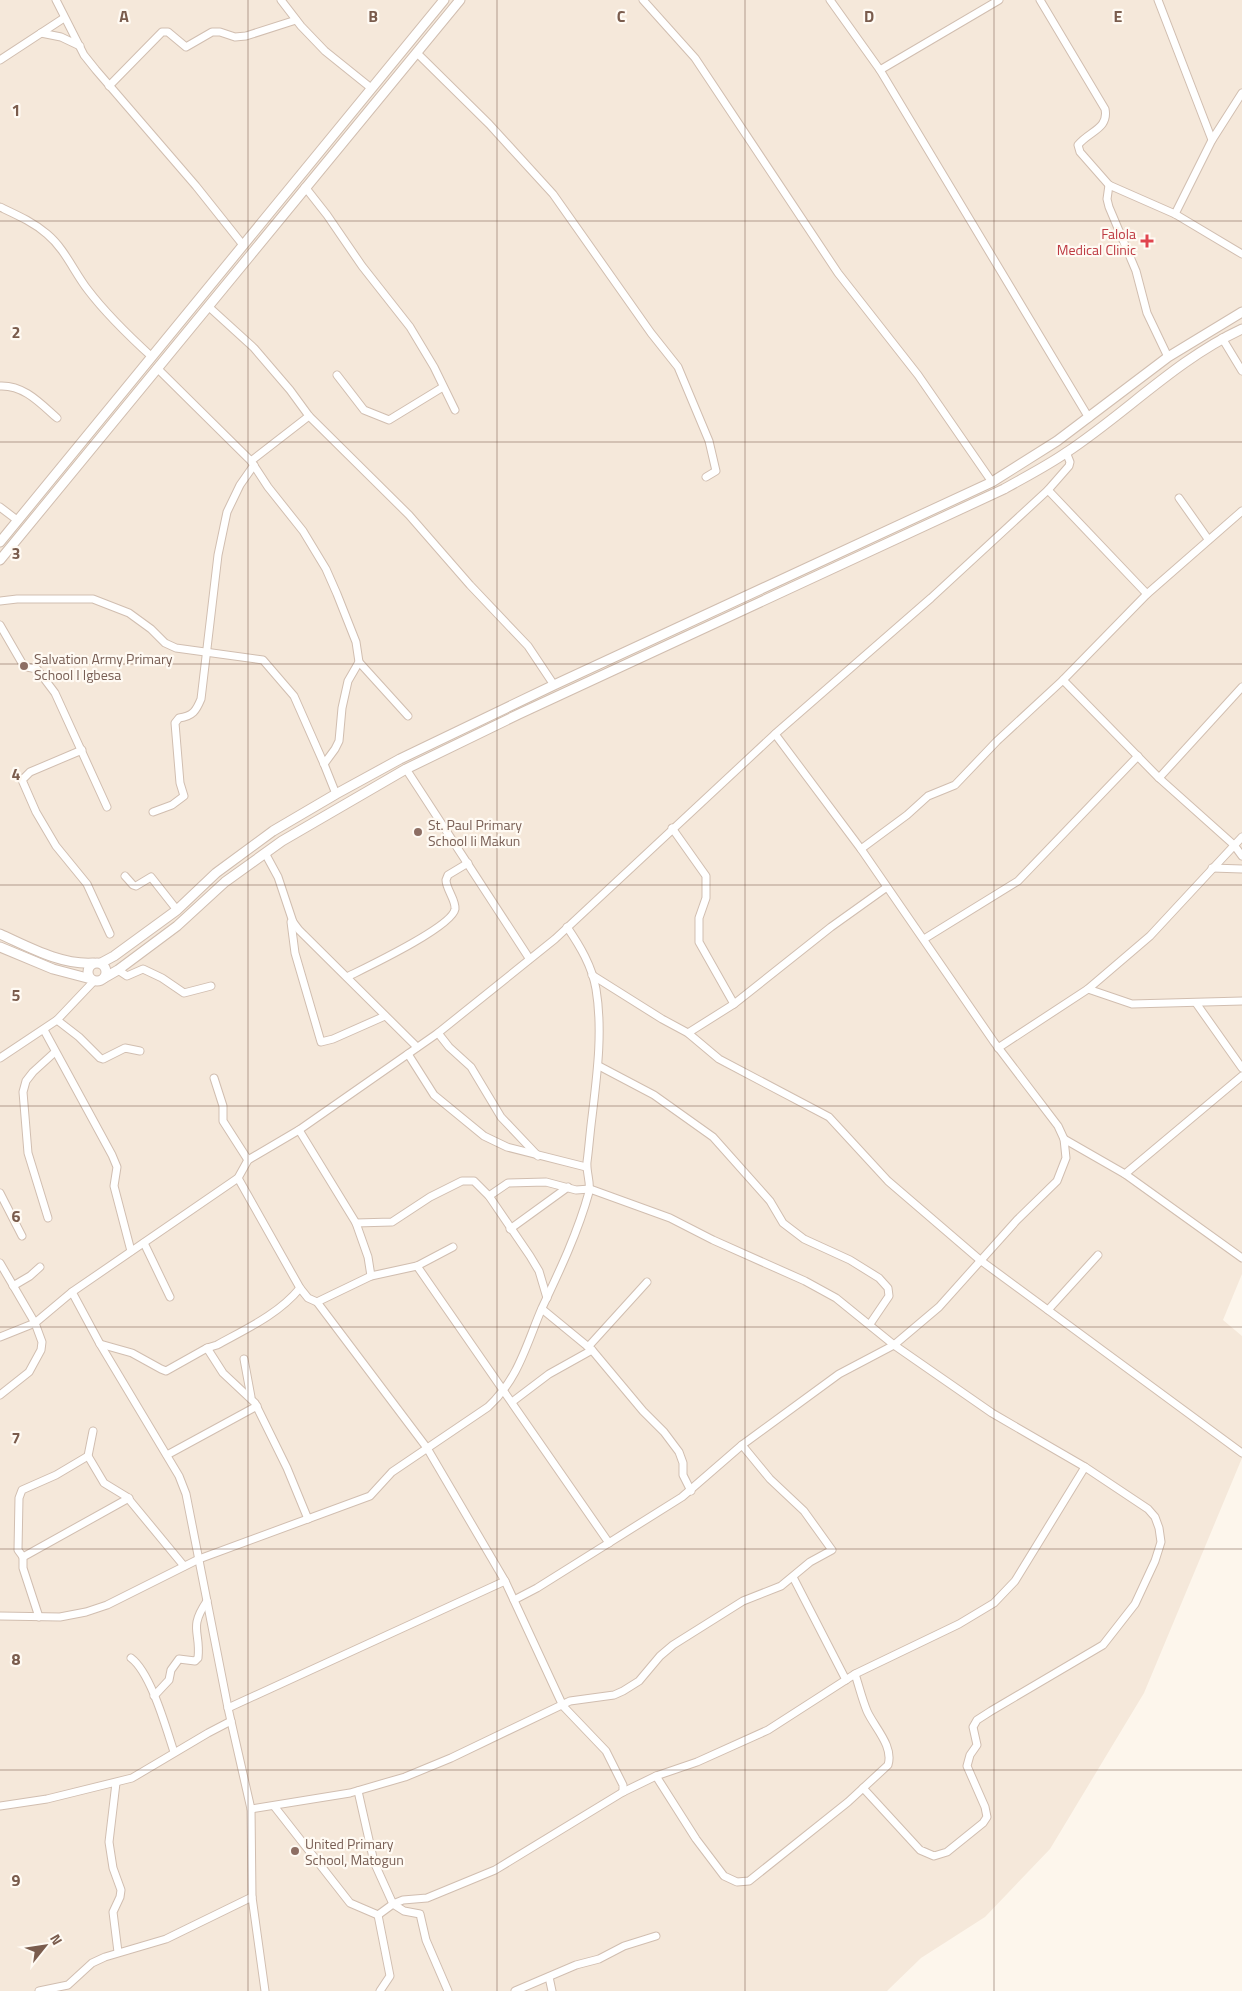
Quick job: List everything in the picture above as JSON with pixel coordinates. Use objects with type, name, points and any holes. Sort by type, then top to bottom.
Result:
[{"type":"street","points":[[56,0],[64,18],[96,70],[196,186],[243,245]]},
{"type":"street","points":[[281,0],[296,20],[325,51],[371,88]]},
{"type":"street","points":[[0,542],[444,0]]},
{"type":"street","points":[[0,560],[460,0]]},
{"type":"street","points":[[643,0],[695,58],[838,272],[918,375],[992,482]]},
{"type":"street","points":[[830,0],[880,70],[1089,418]]},
{"type":"street","points":[[880,70],[999,0]]},
{"type":"street","points":[[1040,0],[1105,109],[1107,117],[1105,123],[1083,138],[1078,145],[1080,152],[1109,185],[1175,214],[1242,254]]},
{"type":"street","points":[[1158,0],[1212,140]]},
{"type":"street","points":[[0,60],[64,18]]},
{"type":"street","points":[[109,86],[162,32],[168,32],[186,47],[212,32],[220,32],[235,37],[246,36],[296,20]]},
{"type":"street","points":[[41,33],[61,37],[80,46]]},
{"type":"street","points":[[417,53],[489,124],[554,194],[651,333],[678,367],[708,442],[716,472],[706,478]]},
{"type":"street","points":[[1175,214],[1212,140],[1242,93]]},
{"type":"street","points":[[1109,185],[1107,199],[1109,208],[1136,272],[1147,314],[1168,357]]},
{"type":"street","points":[[305,187],[362,266],[410,327],[454,410]]},
{"type":"street","points":[[0,207],[27,220],[48,235],[63,252],[102,308],[120,329],[152,357]]},
{"type":"street","points":[[210,306],[254,348],[290,390],[309,416],[409,515],[470,585],[528,646],[554,685]]},
{"type":"street","points":[[93,980],[87,970],[97,963],[114,956],[177,910],[216,873],[273,831],[336,794],[432,743],[992,482],[1057,441],[1168,357],[1242,312]]},
{"type":"street","points":[[0,947],[52,969],[93,980],[104,978],[118,970],[177,926],[225,882],[265,853],[347,802],[406,769],[519,714],[1004,489],[1066,452],[1178,368],[1222,338],[1242,329]]},
{"type":"street","points":[[1222,338],[1242,371]]},
{"type":"street","points":[[157,368],[252,463],[303,532],[326,569],[356,642],[359,662],[408,716]]},
{"type":"street","points":[[337,375],[364,410],[389,420],[443,387]]},
{"type":"street","points":[[0,386],[12,386],[28,393],[57,418]]},
{"type":"street","points":[[153,812],[172,805],[184,796],[180,783],[175,723],[179,718],[191,716],[199,703],[202,691],[218,555],[227,512],[252,463],[309,416]]},
{"type":"street","points":[[0,1337],[35,1323],[72,1292],[238,1178],[248,1160],[299,1130],[438,1033],[567,927],[775,734],[931,598],[1048,490],[1069,466],[1070,462],[1066,452]]},
{"type":"street","points":[[1048,490],[1147,594]]},
{"type":"street","points":[[1179,498],[1208,540]]},
{"type":"street","points":[[0,507],[17,520]]},
{"type":"street","points":[[861,849],[907,815],[928,796],[955,785],[997,741],[1063,680],[1147,594],[1242,511]]},
{"type":"street","points":[[0,601],[17,599],[93,599],[129,613],[151,629],[165,643],[176,648],[263,660],[291,691],[336,794]]},
{"type":"street","points":[[0,625],[22,664],[37,669],[53,690],[107,807]]},
{"type":"street","points":[[324,764],[339,741],[342,708],[348,681],[359,662]]},
{"type":"street","points":[[1063,680],[1159,778],[1234,845],[1242,856]]},
{"type":"street","points":[[1159,778],[1242,687]]},
{"type":"street","points":[[514,1600],[537,1588],[691,1490],[742,1445],[839,1374],[894,1345],[939,1307],[1017,1220],[1057,1181],[1066,1158],[1064,1139],[1044,1107],[998,1048],[861,849],[775,734]]},
{"type":"street","points":[[82,750],[30,772],[22,780],[36,812],[56,846],[87,884],[110,934]]},
{"type":"street","points":[[924,939],[1018,882],[1138,756]]},
{"type":"street","points":[[406,769],[529,958]]},
{"type":"street","points":[[672,828],[706,876],[706,898],[699,918],[699,942],[734,1004]]},
{"type":"street","points":[[998,1048],[1088,989],[1150,936],[1242,838]]},
{"type":"street","points":[[265,853],[278,877],[293,922],[418,1047]]},
{"type":"street","points":[[347,977],[412,944],[435,930],[452,916],[454,907],[446,880],[448,875],[468,863]]},
{"type":"street","points":[[1212,868],[1242,869]]},
{"type":"street","points":[[125,876],[133,886],[151,877],[177,910]]},
{"type":"street","points":[[688,1033],[734,1004],[831,926],[887,887]]},
{"type":"street","points":[[293,922],[291,922],[295,953],[321,1042],[333,1039],[385,1016]]},
{"type":"street","points":[[0,1616],[60,1617],[86,1612],[107,1605],[199,1559],[370,1496],[392,1472],[488,1407],[503,1390],[528,1347],[542,1309],[570,1246],[590,1189],[586,1167],[599,1066],[598,1006],[592,975],[582,952],[567,927]]},
{"type":"street","points":[[0,934],[53,957],[77,963],[97,963],[106,970],[104,978]]},
{"type":"street","points":[[118,970],[127,976],[142,969],[162,978],[184,993],[211,986]]},
{"type":"street","points":[[592,975],[688,1033],[719,1059],[829,1117],[888,1180],[980,1260],[1242,1453]]},
{"type":"street","points":[[0,1058],[57,1020],[93,980]]},
{"type":"street","points":[[1088,989],[1132,1004],[1242,1001]]},
{"type":"street","points":[[1196,1003],[1242,1068]]},
{"type":"street","points":[[57,1020],[100,1058],[104,1059],[125,1048],[140,1050]]},
{"type":"street","points":[[44,1030],[115,1162],[114,1186],[130,1251]]},
{"type":"street","points":[[438,1033],[471,1067],[502,1117],[538,1156]]},
{"type":"street","points":[[48,1218],[28,1153],[23,1092],[26,1081],[32,1072],[55,1052]]},
{"type":"street","points":[[408,1054],[434,1095],[484,1136],[507,1147],[586,1167]]},
{"type":"street","points":[[599,1066],[654,1095],[713,1137],[770,1201],[783,1223],[794,1232],[804,1239],[850,1260],[886,1283],[890,1292],[889,1296],[870,1324]]},
{"type":"street","points":[[1125,1174],[1242,1076]]},
{"type":"street","points":[[214,1078],[223,1106],[223,1121],[248,1160]]},
{"type":"street","points":[[299,1130],[356,1223],[368,1256],[371,1276]]},
{"type":"street","points":[[1064,1139],[1125,1174],[1242,1258]]},
{"type":"street","points":[[238,1178],[300,1288],[308,1298],[318,1302],[427,1448],[505,1581],[563,1706],[606,1751],[623,1785],[623,1792]]},
{"type":"street","points":[[356,1223],[392,1222],[430,1197],[462,1181],[474,1181],[489,1196],[536,1266],[547,1298]]},
{"type":"street","points":[[489,1196],[508,1183],[546,1182],[576,1190],[590,1189],[670,1218],[713,1240],[805,1280],[836,1298],[894,1345],[992,1412],[1085,1467],[1148,1509],[1155,1517],[1159,1528],[1160,1542],[1155,1560],[1136,1604],[1103,1645],[977,1720],[973,1727],[977,1745],[970,1755],[967,1766],[985,1807],[987,1817],[983,1823],[947,1852],[934,1856],[920,1850],[863,1788]]},
{"type":"street","points":[[510,1229],[568,1187]]},
{"type":"street","points":[[0,1193],[22,1236]]},
{"type":"street","points":[[144,1243],[170,1297]]},
{"type":"street","points":[[318,1302],[371,1276],[417,1266],[453,1246]]},
{"type":"street","points":[[1048,1310],[1098,1255]]},
{"type":"street","points":[[0,1263],[35,1323],[42,1342],[38,1357],[29,1372],[0,1395]]},
{"type":"street","points":[[417,1266],[609,1543]]},
{"type":"street","points":[[13,1286],[30,1276],[40,1267]]},
{"type":"street","points":[[512,1402],[548,1374],[590,1349],[647,1282]]},
{"type":"street","points":[[100,1344],[132,1353],[161,1370],[166,1370],[207,1348],[217,1345],[276,1310],[293,1297],[300,1288]]},
{"type":"street","points":[[72,1292],[100,1344],[180,1476],[185,1489],[228,1708],[251,1809],[252,1897],[265,1991]]},
{"type":"street","points":[[542,1309],[590,1349],[672,1442],[681,1457],[683,1475],[691,1490]]},
{"type":"street","points":[[207,1348],[224,1373],[257,1406],[288,1468],[308,1519]]},
{"type":"street","points":[[244,1360],[251,1398]]},
{"type":"street","points":[[167,1455],[257,1406]]},
{"type":"street","points":[[93,1431],[88,1456],[104,1483],[128,1498],[184,1566]]},
{"type":"street","points":[[251,1809],[358,1791],[424,1770],[563,1706],[570,1701],[614,1694],[632,1686],[673,1645],[743,1601],[772,1591],[793,1577],[810,1562],[832,1550],[804,1511],[770,1479],[742,1445]]},
{"type":"street","points":[[39,1617],[23,1568],[23,1557],[18,1550],[19,1498],[22,1490],[56,1475],[88,1456]]},
{"type":"street","points":[[378,1915],[394,1904],[404,1900],[427,1898],[495,1870],[623,1792],[656,1776],[697,1762],[768,1730],[855,1674],[959,1624],[994,1603],[1014,1581],[1085,1467]]},
{"type":"street","points":[[23,1557],[128,1498]]},
{"type":"street","points":[[793,1577],[846,1680]]},
{"type":"street","points":[[228,1708],[505,1581]]},
{"type":"street","points":[[154,1696],[168,1680],[171,1670],[179,1659],[195,1662],[198,1658],[196,1632],[198,1617],[207,1601]]},
{"type":"street","points":[[131,1658],[141,1667],[154,1696],[174,1752]]},
{"type":"street","points":[[656,1776],[696,1839],[724,1876],[736,1882],[749,1881],[772,1865],[888,1765],[890,1758],[888,1749],[868,1712],[855,1674]]},
{"type":"street","points":[[0,1806],[47,1799],[141,1774],[174,1752],[231,1721]]},
{"type":"street","points":[[116,1782],[109,1842],[113,1868],[120,1890],[120,1897],[113,1912],[113,1927],[118,1943],[118,1952]]},
{"type":"street","points":[[358,1791],[374,1862],[394,1904],[404,1911],[420,1914],[426,1940],[448,1991]]},
{"type":"street","points":[[274,1806],[350,1903],[378,1915]]},
{"type":"street","points":[[39,1991],[68,1985],[92,1963],[118,1952],[166,1939],[252,1897]]},
{"type":"street","points":[[378,1915],[390,1976],[380,1991]]},
{"type":"street","points":[[515,1991],[576,1965],[599,1959],[624,1946],[656,1936]]},
{"type":"street","points":[[549,1977],[552,1991]]},
{"type":"shaded area","points":[[0,0],[1242,0],[1242,1274],[1223,1320],[1242,1336],[1242,1458],[1144,1693],[1050,1849],[985,1917],[921,1958],[887,1991],[0,1991]]},
{"type":"place","name":"Falola Medical Clinic","points":[[1147,241]]},
{"type":"place","name":"Salvation Army Primary School I Igbesa","points":[[24,666]]},
{"type":"place","name":"St. Paul Primary School Ii Makun","points":[[418,832]]},
{"type":"place","name":"United Primary School, Matogun","points":[[295,1851]]}]
